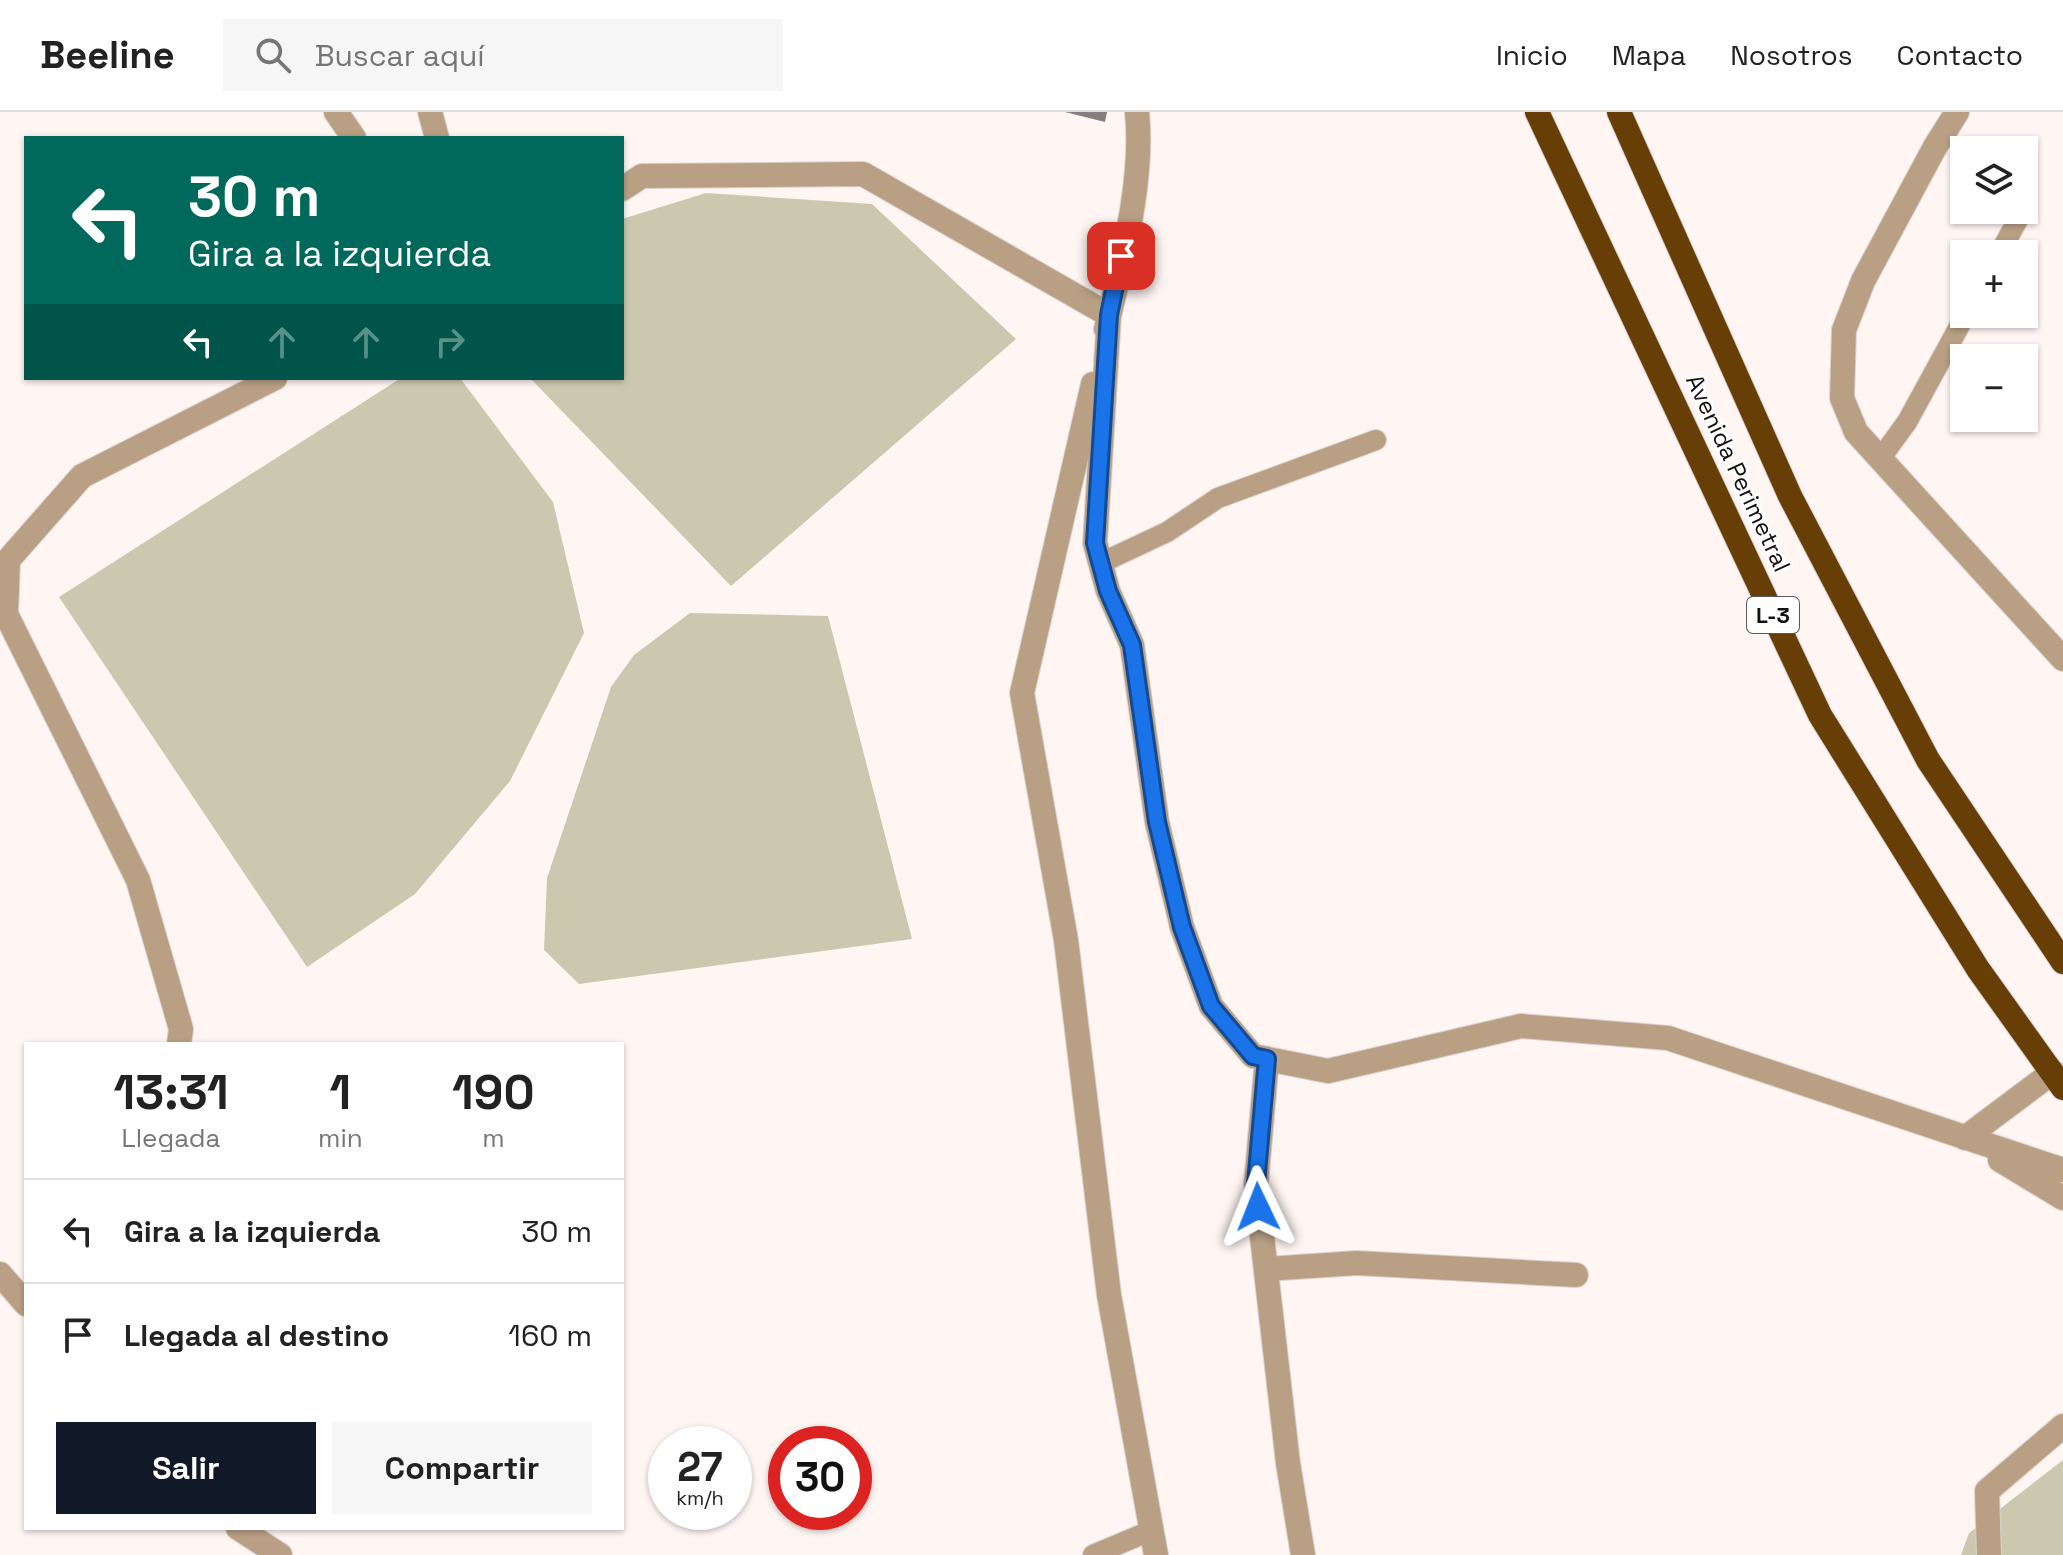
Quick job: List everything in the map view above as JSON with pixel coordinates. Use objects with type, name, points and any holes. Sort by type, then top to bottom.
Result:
[{"type":"highway","name":"Avenida Perimetral","points":[[1537,112],[1820,715],[1978,969],[2058,1080]]},
{"type":"highway","name":"Avenida Perimetral","points":[[1619,112],[1790,496],[1928,760],[2063,962]]},
{"type":"street","points":[[336,112],[353,136]]},
{"type":"street","points":[[430,112],[436,136]]},
{"type":"street","points":[[1137,112],[1140,141],[1132,206],[1022,693],[1066,940],[1109,1295],[1153,1543]]},
{"type":"street","points":[[1957,112],[1863,281],[1844,330],[1842,398],[1856,432],[2063,659]]},
{"type":"street","points":[[624,188],[642,176],[863,174],[1109,315]]},
{"type":"street","points":[[1109,315],[1095,543],[1108,591],[1132,645],[1157,822],[1182,927],[1211,1006],[1253,1056],[1328,1071],[1521,1026],[1668,1038],[2063,1170]]},
{"type":"street","points":[[179,1042],[181,1029],[138,880],[6,614],[8,560],[82,476],[271,380]]},
{"type":"street","points":[[1267,1059],[1256,1184],[1288,1463],[1303,1555]]},
{"type":"street","points":[[1965,1138],[2058,1080]]},
{"type":"street","points":[[1965,1138],[2063,1198]]},
{"type":"street","points":[[1266,1269],[1357,1263],[1576,1275]]},
{"type":"street","points":[[0,1274],[24,1300]]},
{"type":"street","points":[[1989,1555],[1987,1491],[2063,1426]]},
{"type":"street","points":[[241,1530],[280,1555]]},
{"type":"lane","points":[[1880,459],[1907,422],[1958,328]]},
{"type":"lane","points":[[1101,563],[1167,532],[1218,498],[1376,440]]},
{"type":"lane","points":[[1093,1555],[1153,1543]]},
{"type":"shaded area","points":[[706,193],[872,204],[1016,339],[731,586],[532,380],[624,380],[624,218]]},
{"type":"shaded area","points":[[398,380],[462,380],[553,502],[584,633],[510,781],[415,894],[307,967],[59,597]]},
{"type":"shaded area","points":[[690,613],[828,616],[912,939],[579,984],[544,950],[547,878],[611,687],[634,655]]},
{"type":"shaded area","points":[[2063,1460],[2063,1555],[1961,1555],[1969,1533]]},
{"type":"building","points":[[1065,112],[1107,112],[1105,122]]},
{"type":"route","points":[[1121,256],[1109,315],[1095,543],[1108,591],[1132,645],[1157,822],[1182,927],[1211,1006],[1253,1056],[1267,1059],[1258,1142],[1258,1207]]}]
